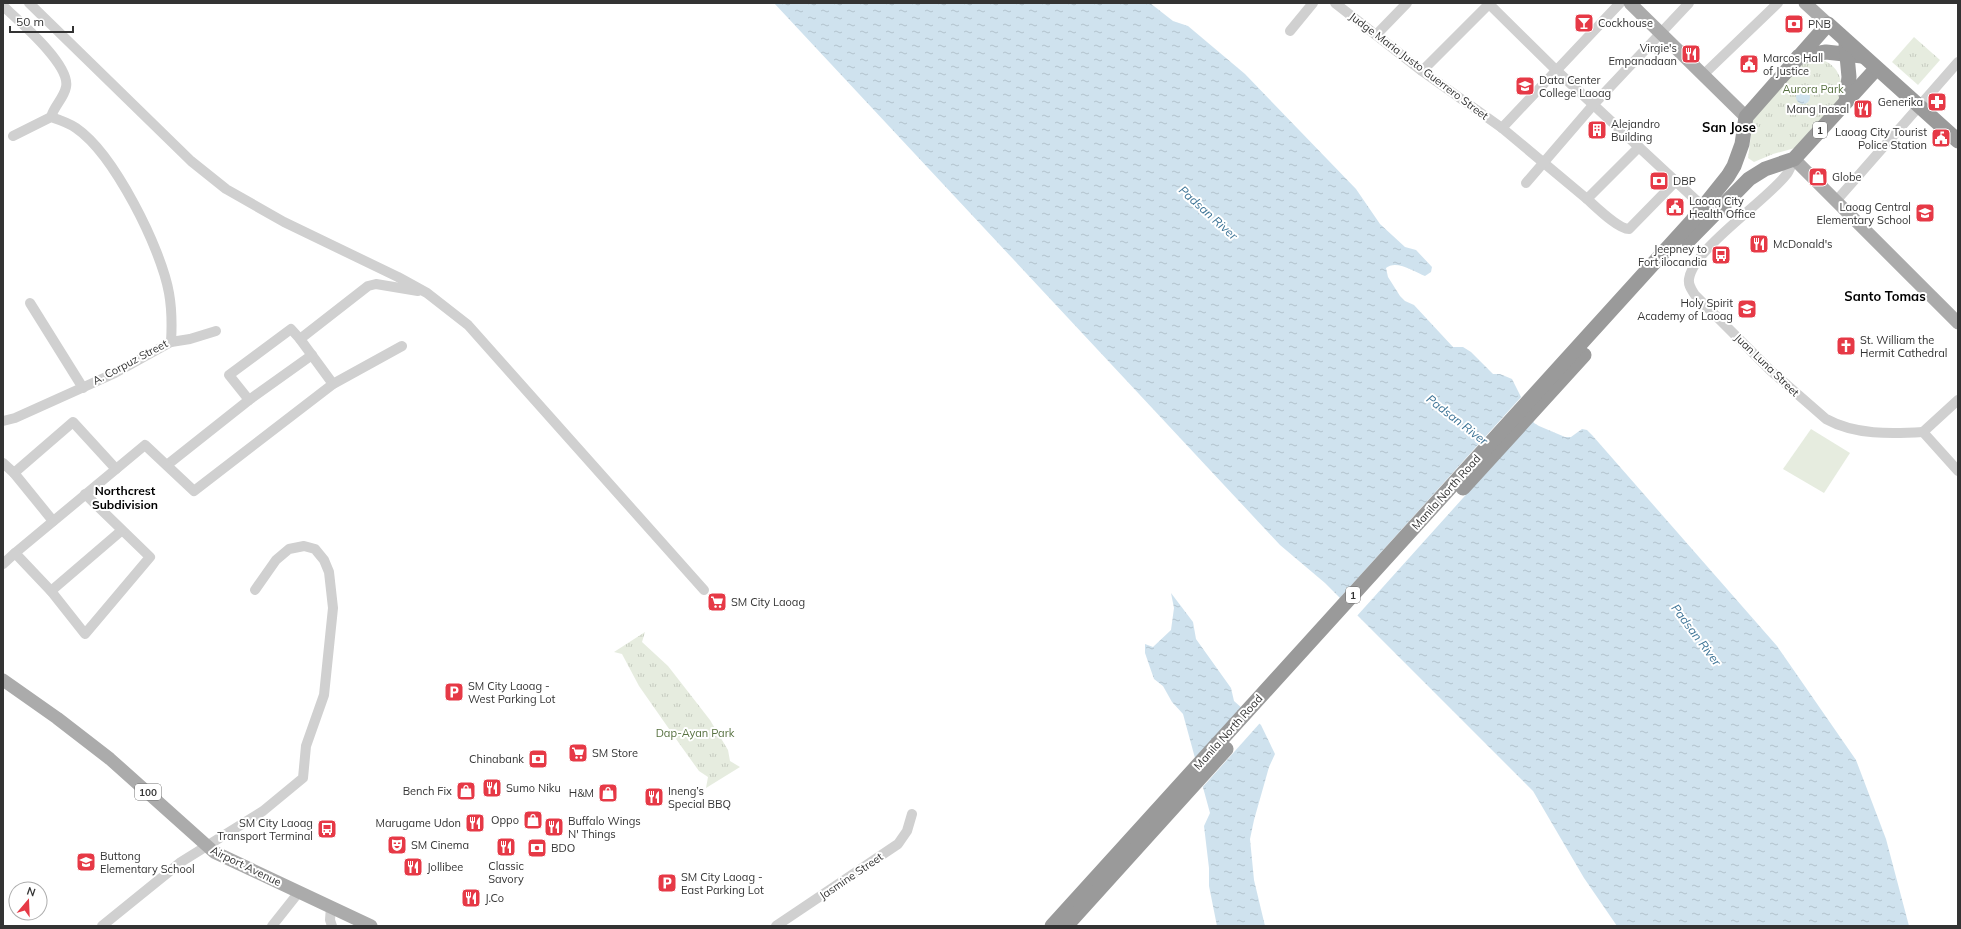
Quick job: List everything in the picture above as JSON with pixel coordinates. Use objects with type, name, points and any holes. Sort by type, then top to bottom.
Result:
[{"type":"highway","points":[[1746,117],[1828,24],[1852,50],[1876,69],[1958,141]]},
{"type":"highway","points":[[1798,58],[1826,52],[1852,50]]},
{"type":"highway","points":[[1846,102],[1852,50]]},
{"type":"highway","name":"Manila North Road","points":[[1052,926],[1657,267],[1743,184],[1765,169],[1794,159],[1876,69]]},
{"type":"highway","name":"Manila North Road","points":[[1066,926],[1657,267],[1728,176],[1742,144],[1746,117]]},
{"type":"main road","points":[[1630,3],[1746,117]]},
{"type":"main road","points":[[1805,3],[1828,24]]},
{"type":"main road","points":[[1794,159],[1958,323]]},
{"type":"main road","name":"Airport Avenue","points":[[3,680],[57,718],[110,759],[207,847],[223,856],[372,926]]},
{"type":"street","points":[[29,3],[191,161],[226,189],[284,222],[398,277],[427,293],[468,325],[704,590]]},
{"type":"street","points":[[1290,31],[1314,3]]},
{"type":"street","name":"Judge Maria Justo Guerrero Street","points":[[1335,3],[1422,71],[1502,128],[1544,161],[1588,199]]},
{"type":"street","points":[[1376,35],[1407,3]]},
{"type":"street","points":[[1422,71],[1489,3],[1556,70],[1698,202]]},
{"type":"street","points":[[1502,128],[1620,3]]},
{"type":"street","points":[[1526,183],[1594,104],[1689,3]]},
{"type":"street","points":[[1703,75],[1778,3]]},
{"type":"street","points":[[3,6],[46,48],[57,61],[66,77],[67,86],[65,92],[55,106],[51,117],[13,136]]},
{"type":"street","points":[[1836,201],[1958,62]]},
{"type":"street","name":"A. Corpuz Street","points":[[3,421],[15,418],[115,373],[171,342],[172,323],[169,292],[157,253],[140,214],[117,174],[86,136],[75,127],[51,117]]},
{"type":"street","points":[[1639,147],[1588,199],[1609,218],[1628,229],[1676,182]]},
{"type":"street","name":"Juan Luna Street","points":[[1794,159],[1787,175],[1728,228],[1692,269],[1689,284],[1695,295],[1771,371],[1826,419],[1841,426],[1863,431],[1883,433],[1923,432]]},
{"type":"street","points":[[1714,216],[1728,228]]},
{"type":"street","points":[[300,339],[368,286],[376,284],[427,293]]},
{"type":"street","points":[[30,303],[83,388]]},
{"type":"street","points":[[248,400],[229,375],[291,329],[333,384]]},
{"type":"street","points":[[171,342],[190,339],[216,331]]},
{"type":"street","points":[[3,564],[145,445],[194,491],[333,384],[402,346]]},
{"type":"street","points":[[167,465],[248,400],[312,355]]},
{"type":"street","points":[[1958,400],[1923,432],[1958,471]]},
{"type":"street","points":[[14,473],[73,422],[116,469]]},
{"type":"street","points":[[3,463],[14,473],[53,521]]},
{"type":"street","points":[[15,553],[51,591],[85,634],[150,557],[121,531],[85,494]]},
{"type":"street","points":[[51,591],[121,531]]},
{"type":"street","points":[[102,926],[181,862],[263,811],[303,778],[306,746],[324,695],[333,608],[329,572],[324,560],[315,549],[304,546],[289,549],[276,560],[256,590]]},
{"type":"street","name":"Jasmine Street","points":[[776,926],[898,844],[907,831],[912,814]]},
{"type":"street","points":[[272,926],[299,892]]},
{"type":"street","points":[[331,907],[330,920],[332,926]]},
{"type":"green space","points":[[1914,37],[1940,60],[1918,85],[1892,62]]},
{"type":"green space","name":"Aurora Park","points":[[1819,59],[1831,64],[1835,68],[1842,83],[1843,96],[1795,148],[1773,154],[1754,162],[1748,158],[1753,120],[1800,61]]},
{"type":"green space","points":[[1811,429],[1850,453],[1824,493],[1783,469]]},
{"type":"green space","name":"Dap-Ayan Park","points":[[645,632],[642,642],[668,666],[710,720],[728,750],[730,761],[740,767],[706,788],[708,777],[699,771],[639,686],[622,654],[614,652]]},
{"type":"water","name":"Padsan River","points":[[774,3],[1150,3],[1173,21],[1188,26],[1245,74],[1356,189],[1380,224],[1405,247],[1416,250],[1432,267],[1431,272],[1425,276],[1411,269],[1400,266],[1395,265],[1386,268],[1388,277],[1400,296],[1405,301],[1414,305],[1453,347],[1463,347],[1471,352],[1493,374],[1500,374],[1512,379],[1534,423],[1565,437],[1571,437],[1582,429],[1587,430],[1777,646],[1856,760],[1886,839],[1909,926],[1617,926],[1584,878],[1533,791],[1325,583],[1280,545]]},
{"type":"water","points":[[1800,90],[1806,90],[1810,94],[1810,100],[1806,104],[1800,104],[1796,100],[1796,94]]},
{"type":"water","points":[[1171,593],[1193,622],[1196,639],[1231,688],[1234,701],[1261,725],[1275,754],[1269,767],[1250,839],[1254,880],[1265,926],[1217,926],[1209,886],[1209,868],[1204,826],[1210,813],[1183,714],[1172,702],[1163,686],[1154,679],[1145,653],[1145,644],[1153,647],[1171,630],[1174,608]]},
{"type":"pier","points":[[1522,396],[1534,419],[1356,617],[1338,600]]},
{"type":"pier","points":[[1242,706],[1260,723],[1201,789],[1194,760]]},
{"type":"place","name":"Cockhouse","points":[[1584,23]]},
{"type":"place","name":"PNB","points":[[1794,24]]},
{"type":"place","name":"Virgie's Empanadaan","points":[[1691,54]]},
{"type":"place","name":"Marcos Hall of Justice","points":[[1749,64]]},
{"type":"place","name":"Data Center College Laoag","points":[[1525,86]]},
{"type":"place","name":"Generika","points":[[1937,102]]},
{"type":"place","name":"Mang Inasal","points":[[1863,109]]},
{"type":"place","name":"Alejandro Building","points":[[1597,130]]},
{"type":"place","name":"Laoag City Tourist Police Station","points":[[1941,138]]},
{"type":"place","name":"Globe","points":[[1818,177]]},
{"type":"place","name":"DBP","points":[[1659,181]]},
{"type":"place","name":"Laoag City Health Office","points":[[1675,207]]},
{"type":"place","name":"Laoag Central Elementary School","points":[[1925,213]]},
{"type":"place","name":"McDonald's","points":[[1759,244]]},
{"type":"place","name":"Jeepney to Fort ilocandia","points":[[1721,255]]},
{"type":"place","name":"Holy Spirit Academy of Laoag","points":[[1747,309]]},
{"type":"place","name":"St. William the Hermit Cathedral","points":[[1846,346]]},
{"type":"place","name":"SM City Laoag","points":[[717,602]]},
{"type":"place","name":"SM City Laoag - West Parking Lot","points":[[454,692]]},
{"type":"place","name":"SM Store","points":[[578,753]]},
{"type":"place","name":"Chinabank","points":[[538,759]]},
{"type":"place","name":"Sumo Niku","points":[[492,788]]},
{"type":"place","name":"Bench Fix","points":[[466,791]]},
{"type":"place","name":"H&M","points":[[608,793]]},
{"type":"place","name":"Ineng’s Special BBQ","points":[[654,797]]},
{"type":"place","name":"Oppo","points":[[533,820]]},
{"type":"place","name":"Marugame Udon","points":[[475,823]]},
{"type":"place","name":"Buffalo Wings N' Things","points":[[554,827]]},
{"type":"place","name":"SM City Laoag Transport Terminal","points":[[327,829]]},
{"type":"place","name":"SM Cinema","points":[[397,845]]},
{"type":"place","name":"Classic Savory","points":[[506,847]]},
{"type":"place","name":"BDO","points":[[537,848]]},
{"type":"place","name":"Buttong Elementary School","points":[[86,862]]},
{"type":"place","name":"Jollibee","points":[[413,867]]},
{"type":"place","name":"SM City Laoag - East Parking Lot","points":[[667,883]]},
{"type":"place","name":"J.Co","points":[[471,898]]},
{"type":"district","name":"San Jose","points":[[1729,127]]},
{"type":"district","name":"Santo Tomas","points":[[1885,296]]},
{"type":"district","name":"Northcrest Subdivision","points":[[125,498]]}]
